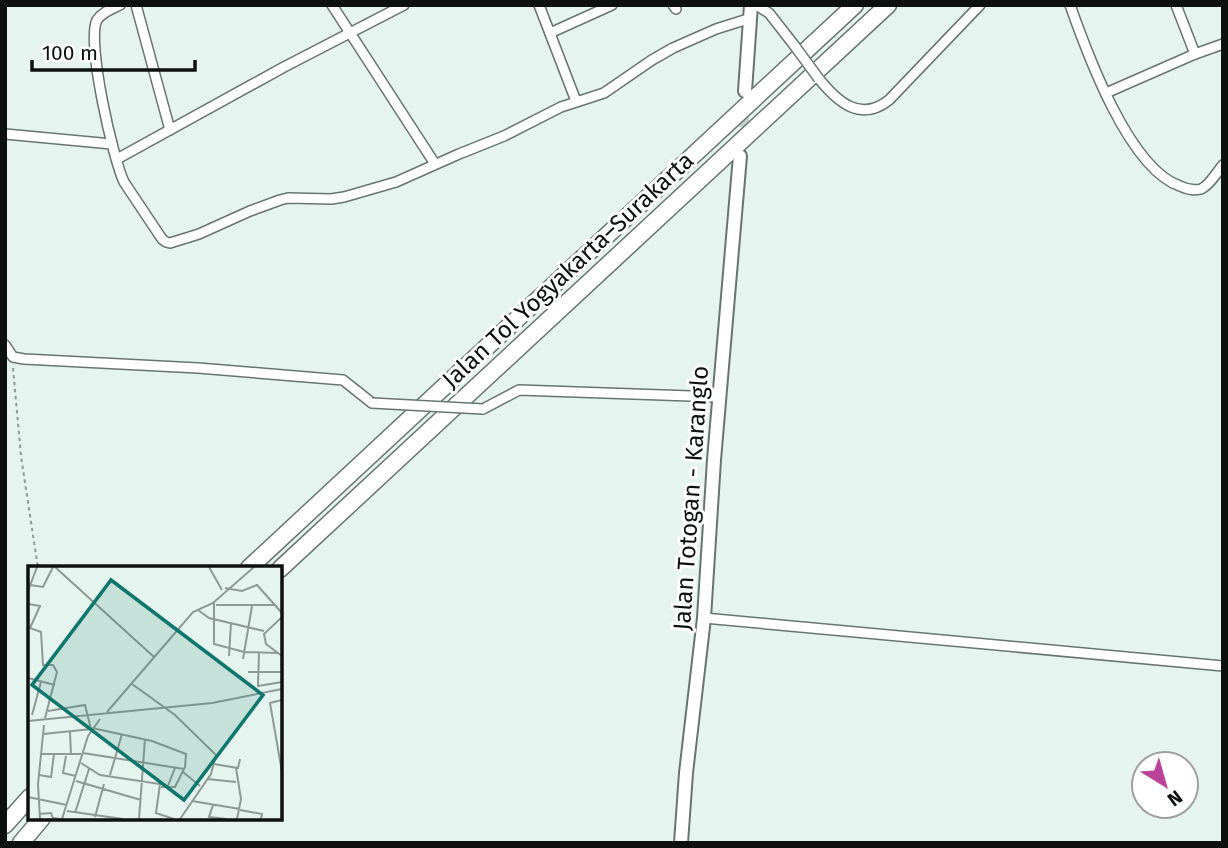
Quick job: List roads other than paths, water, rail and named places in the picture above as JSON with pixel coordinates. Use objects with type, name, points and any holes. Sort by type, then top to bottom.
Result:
[{"type":"highway","name":"Jalan Tol Yogyakarta–Surakarta","points":[[251,566],[855,5]]},
{"type":"highway","name":"Jalan Tol Yogyakarta–Surakarta","points":[[282,567],[888,5]]},
{"type":"highway","points":[[5,825],[28,799]]},
{"type":"highway","points":[[21,843],[41,820]]},
{"type":"main road","points":[[745,91],[753,9]]},
{"type":"main road","name":"Jalan Totogan - Karanglo","points":[[681,843],[705,618],[719,397],[740,156]]},
{"type":"street","points":[[120,5],[101,15],[95,27],[101,93],[120,174],[162,239],[170,243],[280,200],[344,197],[396,182],[576,102],[604,93],[673,48],[726,26],[753,9],[769,13],[830,93],[842,104],[858,109],[878,107],[888,100],[980,5]]},
{"type":"street","points":[[136,5],[170,130]]},
{"type":"street","points":[[332,5],[435,164]]},
{"type":"street","points":[[117,159],[284,67],[404,5]]},
{"type":"street","points":[[539,5],[576,102]]},
{"type":"street","points":[[550,33],[612,5]]},
{"type":"street","points":[[1070,5],[1106,93],[1129,136],[1151,167],[1167,181],[1189,190],[1199,190],[1223,165]]},
{"type":"street","points":[[1177,5],[1195,54]]},
{"type":"street","points":[[1106,93],[1223,44]]},
{"type":"street","points":[[5,134],[112,144]]},
{"type":"street","points":[[5,345],[13,357],[343,380],[372,403],[483,409],[519,390],[719,397]]},
{"type":"street","points":[[705,618],[1223,666]]},
{"type":"tunnel","points":[[741,145],[744,104]]}]
